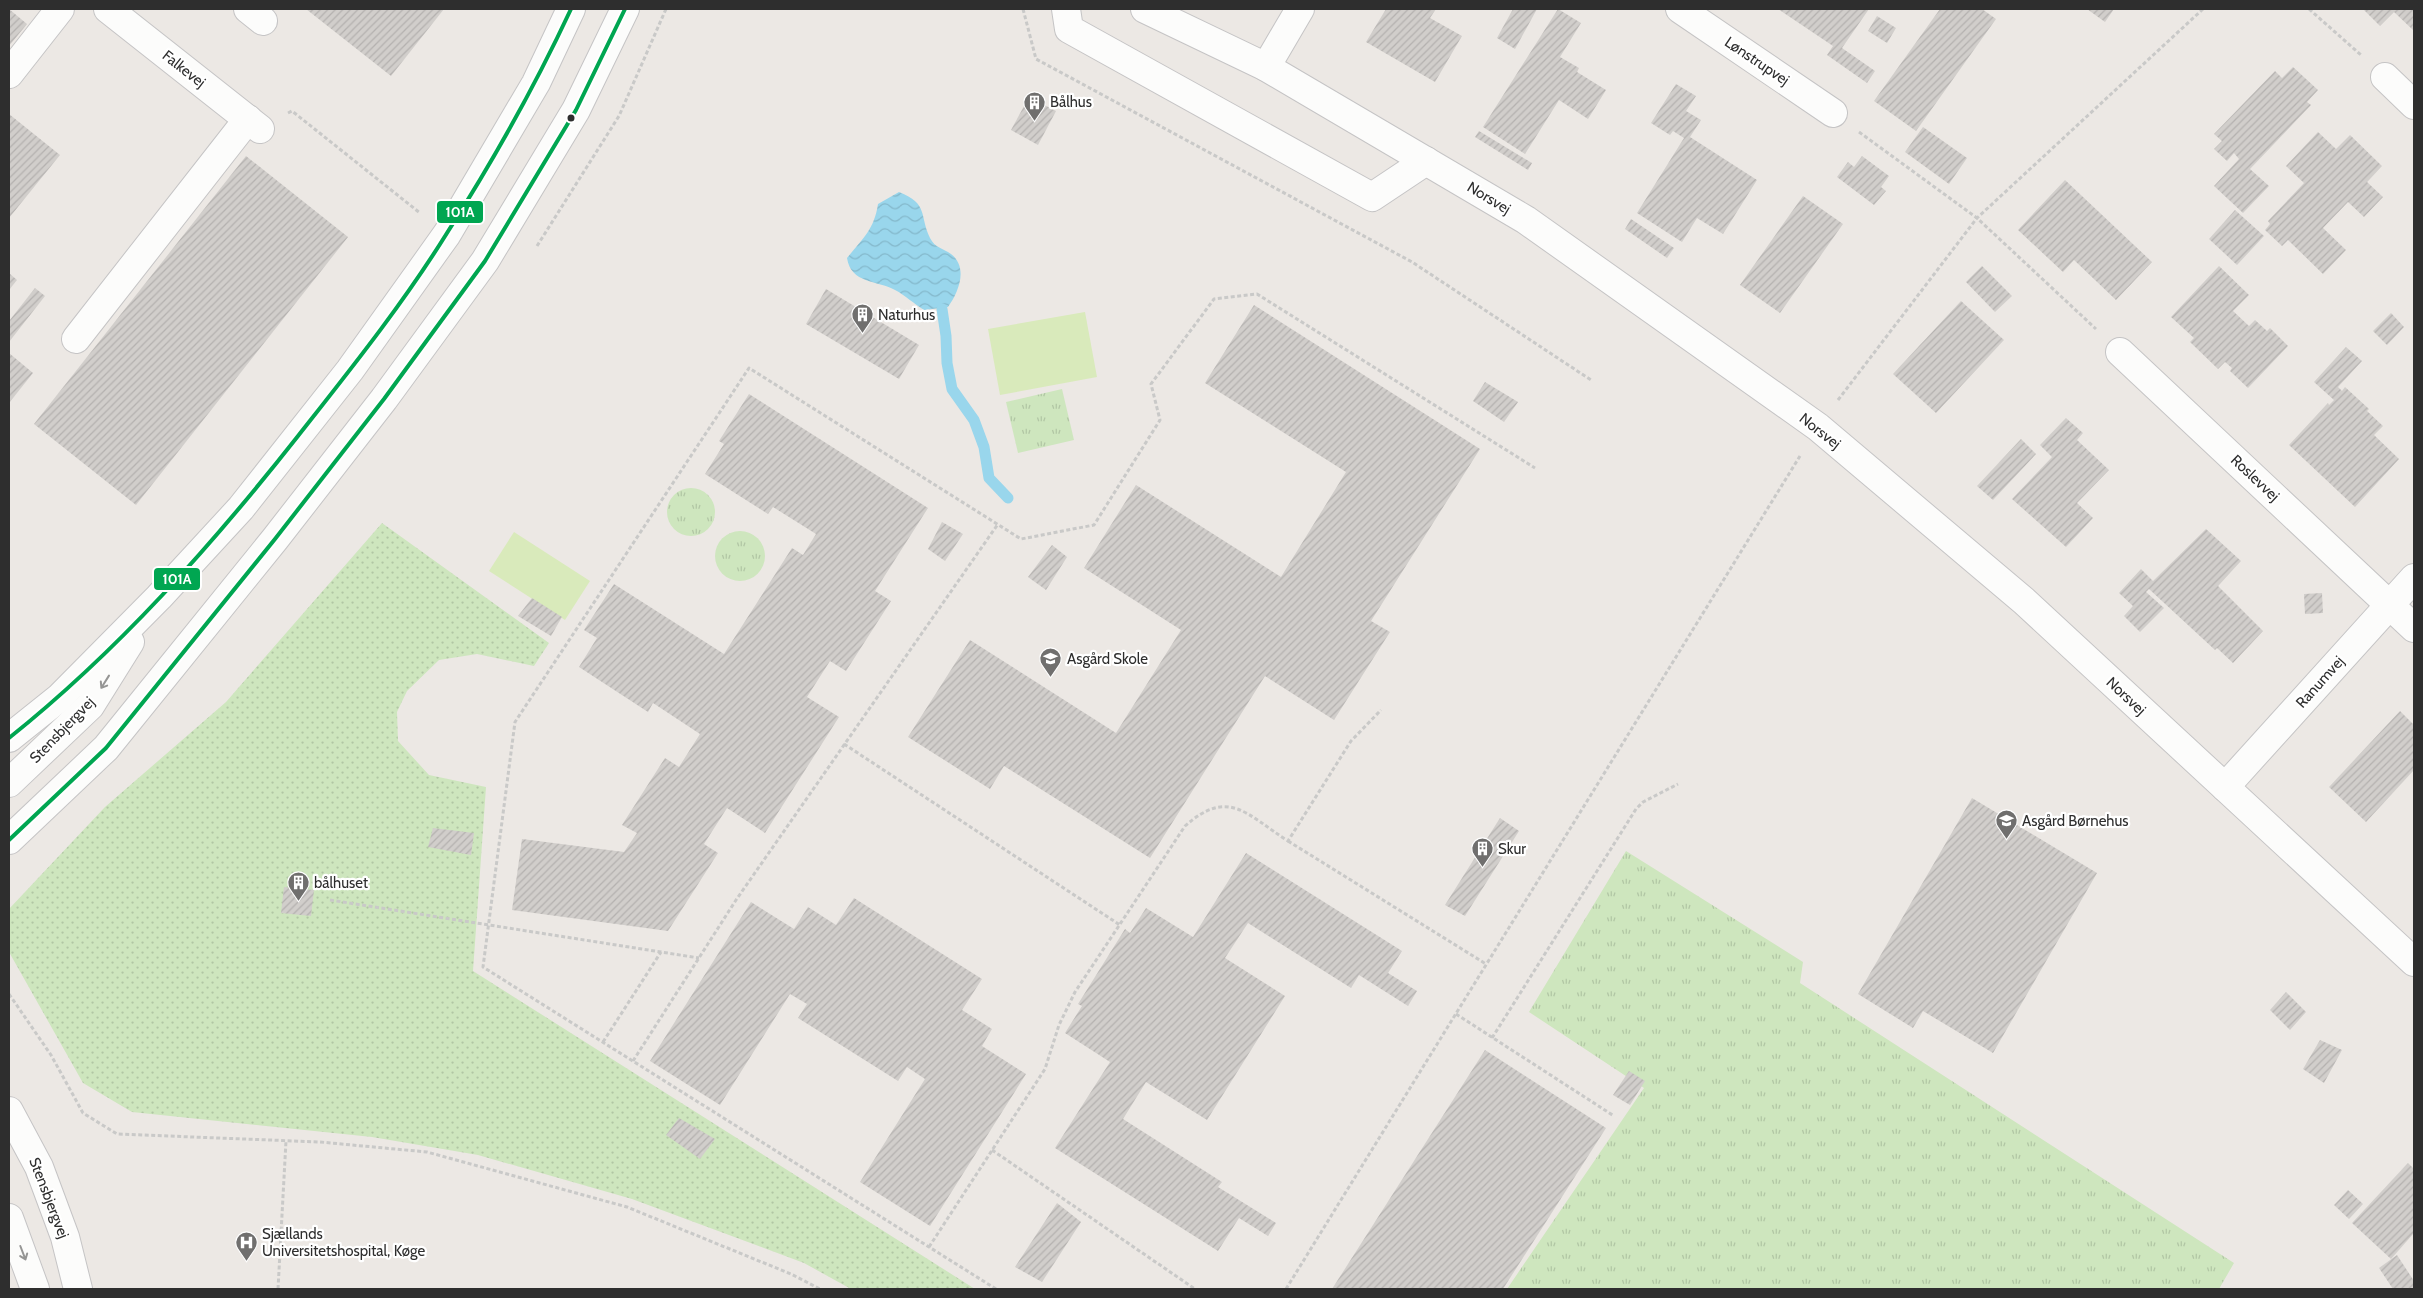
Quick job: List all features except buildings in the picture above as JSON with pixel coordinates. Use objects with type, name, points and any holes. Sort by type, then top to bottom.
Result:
[{"type":"street","points":[[9,74],[60,9]]},
{"type":"street","name":"Falkevej","points":[[108,9],[254,124]]},
{"type":"street","name":"Stensbjergvej","points":[[9,738],[59,698],[159,597],[241,508],[350,370],[447,234],[536,83],[571,9]]},
{"type":"street","points":[[9,840],[106,748],[275,539],[480,269],[576,110],[626,9]]},
{"type":"street","points":[[1066,9],[1069,29],[1372,197],[1426,161]]},
{"type":"street","name":"Norsvej","points":[[1145,9],[1266,67],[1526,220],[1818,427],[2024,601],[2414,962]]},
{"type":"street","points":[[1266,67],[1300,9]]},
{"type":"street","name":"Lønstrupvej","points":[[1680,9],[1833,113]]},
{"type":"street","points":[[2385,77],[2414,105]]},
{"type":"street","points":[[76,339],[254,124]]},
{"type":"street","name":"Roslevvej","points":[[2120,352],[2414,628]]},
{"type":"street","name":"Ranumvej","points":[[2225,787],[2414,578]]},
{"type":"street","name":"Stensbjergvej","points":[[9,783],[90,706],[159,597]]},
{"type":"street","name":"Stensbjergvej","points":[[9,1111],[40,1167],[65,1236],[78,1289]]},
{"type":"street","points":[[9,1218],[35,1289]]},
{"type":"path","points":[[1023,9],[1036,59],[1412,262],[1591,380]]},
{"type":"path","points":[[1286,1289],[1818,427],[1977,218],[2203,9]]},
{"type":"path","points":[[2310,9],[2385,77]]},
{"type":"path","points":[[254,124],[292,110],[447,234]]},
{"type":"path","points":[[1833,113],[1977,218],[2120,352]]},
{"type":"path","points":[[996,1289],[483,967],[515,722],[749,368],[1021,539],[1094,525],[1160,420],[1151,384],[1214,298],[1256,294],[1535,468]]},
{"type":"path","points":[[634,1061],[736,900],[998,524]]},
{"type":"path","points":[[1288,841],[1351,741],[1381,710]]},
{"type":"path","points":[[844,744],[1120,924]]},
{"type":"path","points":[[1492,1038],[1636,810],[1653,796],[1678,784]]},
{"type":"path","points":[[929,1247],[1045,1069],[1059,1025],[1075,992],[1185,826],[1209,808],[1222,805],[1234,807],[1486,964]]},
{"type":"path","points":[[330,900],[699,958]]},
{"type":"path","points":[[602,1042],[662,952]]},
{"type":"path","points":[[9,994],[51,1055],[83,1113],[117,1134],[286,1141],[427,1152],[627,1207],[791,1274],[820,1289]]},
{"type":"path","points":[[1456,1014],[1614,1116]]},
{"type":"path","points":[[278,1289],[286,1141]]},
{"type":"path","points":[[992,1150],[1195,1289]]},
{"type":"green space","points":[[1085,312],[1097,377],[1000,395],[988,329]]},
{"type":"green space","points":[[1062,389],[1074,440],[1018,453],[1006,402]]},
{"type":"green space","points":[[686,488],[696,488],[705,492],[711,498],[715,512],[711,526],[705,532],[696,536],[686,536],[677,532],[671,526],[667,517],[667,507],[671,498],[677,492]]},
{"type":"green space","points":[[382,523],[549,643],[534,666],[477,654],[439,660],[407,691],[397,712],[398,741],[429,775],[486,787],[473,971],[975,1289],[851,1289],[804,1263],[632,1199],[478,1155],[372,1137],[132,1112],[83,1083],[9,952],[9,909],[105,807],[226,702]]},
{"type":"green space","points":[[735,531],[745,531],[758,538],[765,551],[765,561],[758,574],[745,581],[735,581],[726,577],[719,570],[715,561],[715,551],[719,542],[726,535]]},
{"type":"green space","points":[[514,532],[590,581],[565,620],[489,571]]},
{"type":"green space","points":[[1626,851],[1803,962],[1800,983],[2234,1263],[2219,1289],[1507,1289],[1644,1088],[1529,1012]]},
{"type":"water","points":[[899,192],[915,201],[922,211],[932,241],[951,254],[960,266],[961,273],[958,288],[948,307],[924,310],[895,290],[859,277],[849,266],[847,258],[871,227],[878,204]]},
{"type":"waterway","points":[[942,309],[947,363],[952,389],[974,420],[984,447],[989,478],[1008,498]]},
{"type":"transit line","name":"101A","points":[[9,738],[49,705],[126,633],[198,557],[265,477],[356,361],[394,311],[464,206],[528,95],[571,9]]},
{"type":"transit line","name":"101A","points":[[9,840],[106,748],[275,539],[384,399],[485,261],[576,110],[625,9]]},
{"type":"place","name":"Bålhus","points":[[1034,121]]},
{"type":"place","name":"Naturhus","points":[[862,334]]},
{"type":"place","name":"Asgård Skole","points":[[1051,678]]},
{"type":"place","name":"Asgård Børnehus","points":[[2006,840]]},
{"type":"place","name":"Skur","points":[[1482,868]]},
{"type":"place","name":"bålhuset","points":[[298,902]]},
{"type":"place","name":"Sjællands Universitetshospital, Køge","points":[[246,1262]]}]
